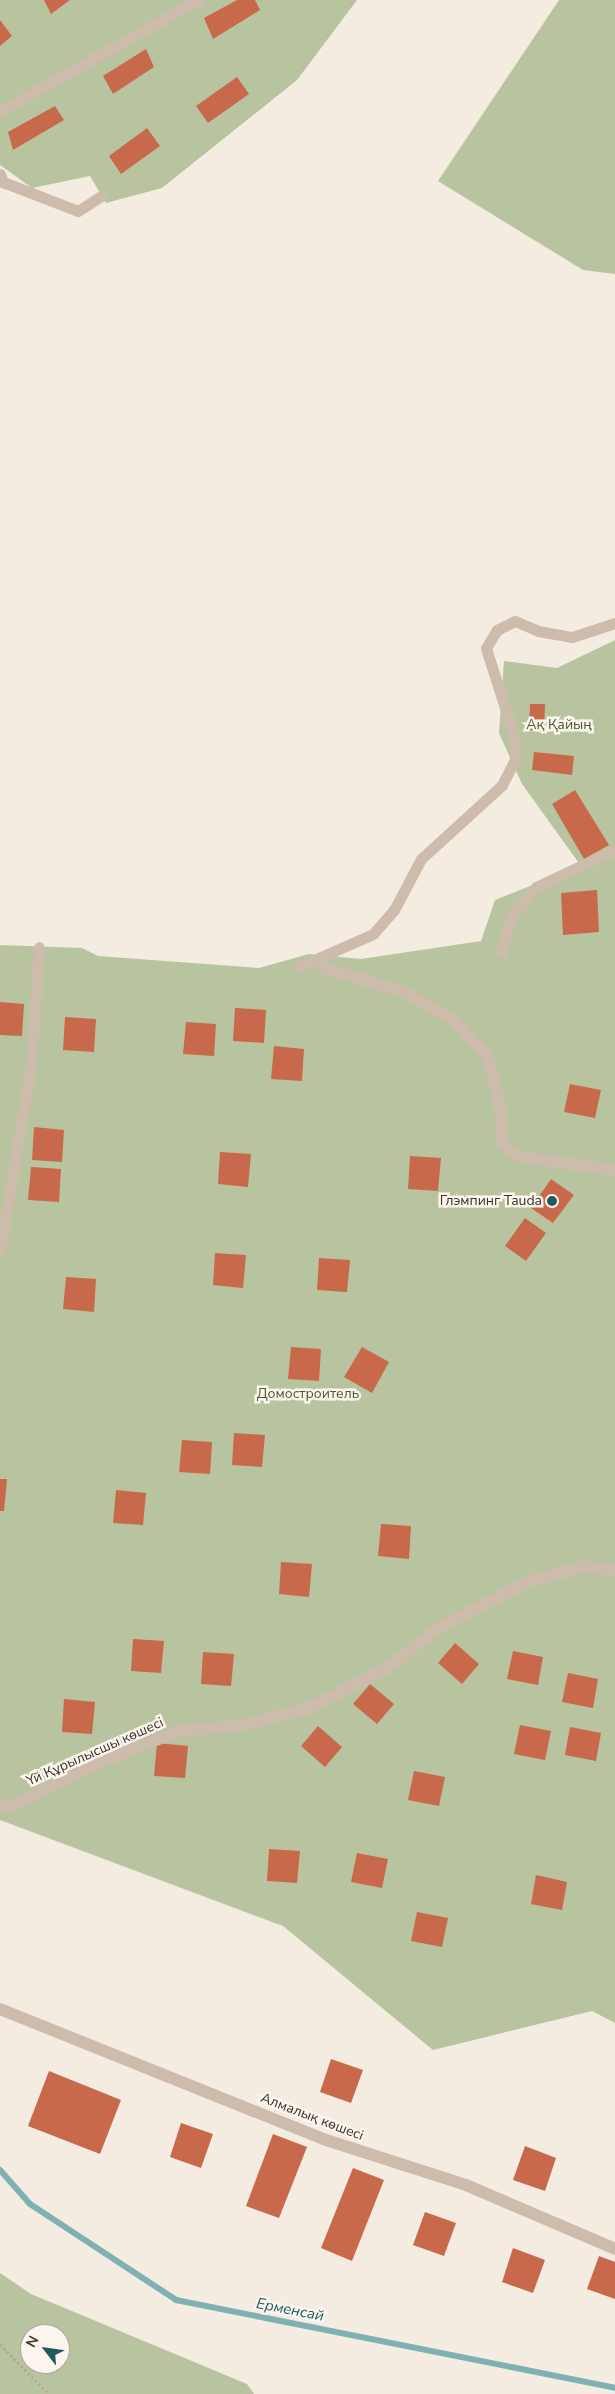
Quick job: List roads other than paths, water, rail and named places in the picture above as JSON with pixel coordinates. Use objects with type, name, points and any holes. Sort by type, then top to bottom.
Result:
[{"type":"street","points":[[323,968],[402,991],[452,1019],[488,1056],[500,1106],[502,1143],[520,1156],[615,1170]]},
{"type":"street","name":"Үй Құрылысшы көшесі","points":[[0,1807],[12,1806],[104,1761],[180,1730],[239,1726],[309,1708],[384,1670],[440,1627],[530,1581],[583,1567],[615,1570]]},
{"type":"street","name":"Алмалық көшесі","points":[[0,2009],[323,2139],[466,2185],[615,2248]]},
{"type":"lane","points":[[0,111],[198,0]]},
{"type":"lane","points":[[0,174],[3,182],[78,211],[101,196]]},
{"type":"lane","points":[[298,967],[374,934],[394,910],[421,859],[502,784],[515,759],[514,736],[486,648],[497,630],[515,621],[538,631],[572,637],[615,622]]},
{"type":"lane","points":[[501,953],[512,915],[536,887],[615,850]]},
{"type":"lane","points":[[0,1250],[32,1062],[40,947]]},
{"type":"waterway","name":"Ерменсай","points":[[0,2170],[30,2204],[176,2300],[615,2388]]},
{"type":"place","name":"Глэмпинг Tauda","points":[[552,1201]]},
{"type":"park label","name":"Ақ Қайың","points":[[559,725]]},
{"type":"park label","name":"Домостроитель","points":[[308,1394]]}]
